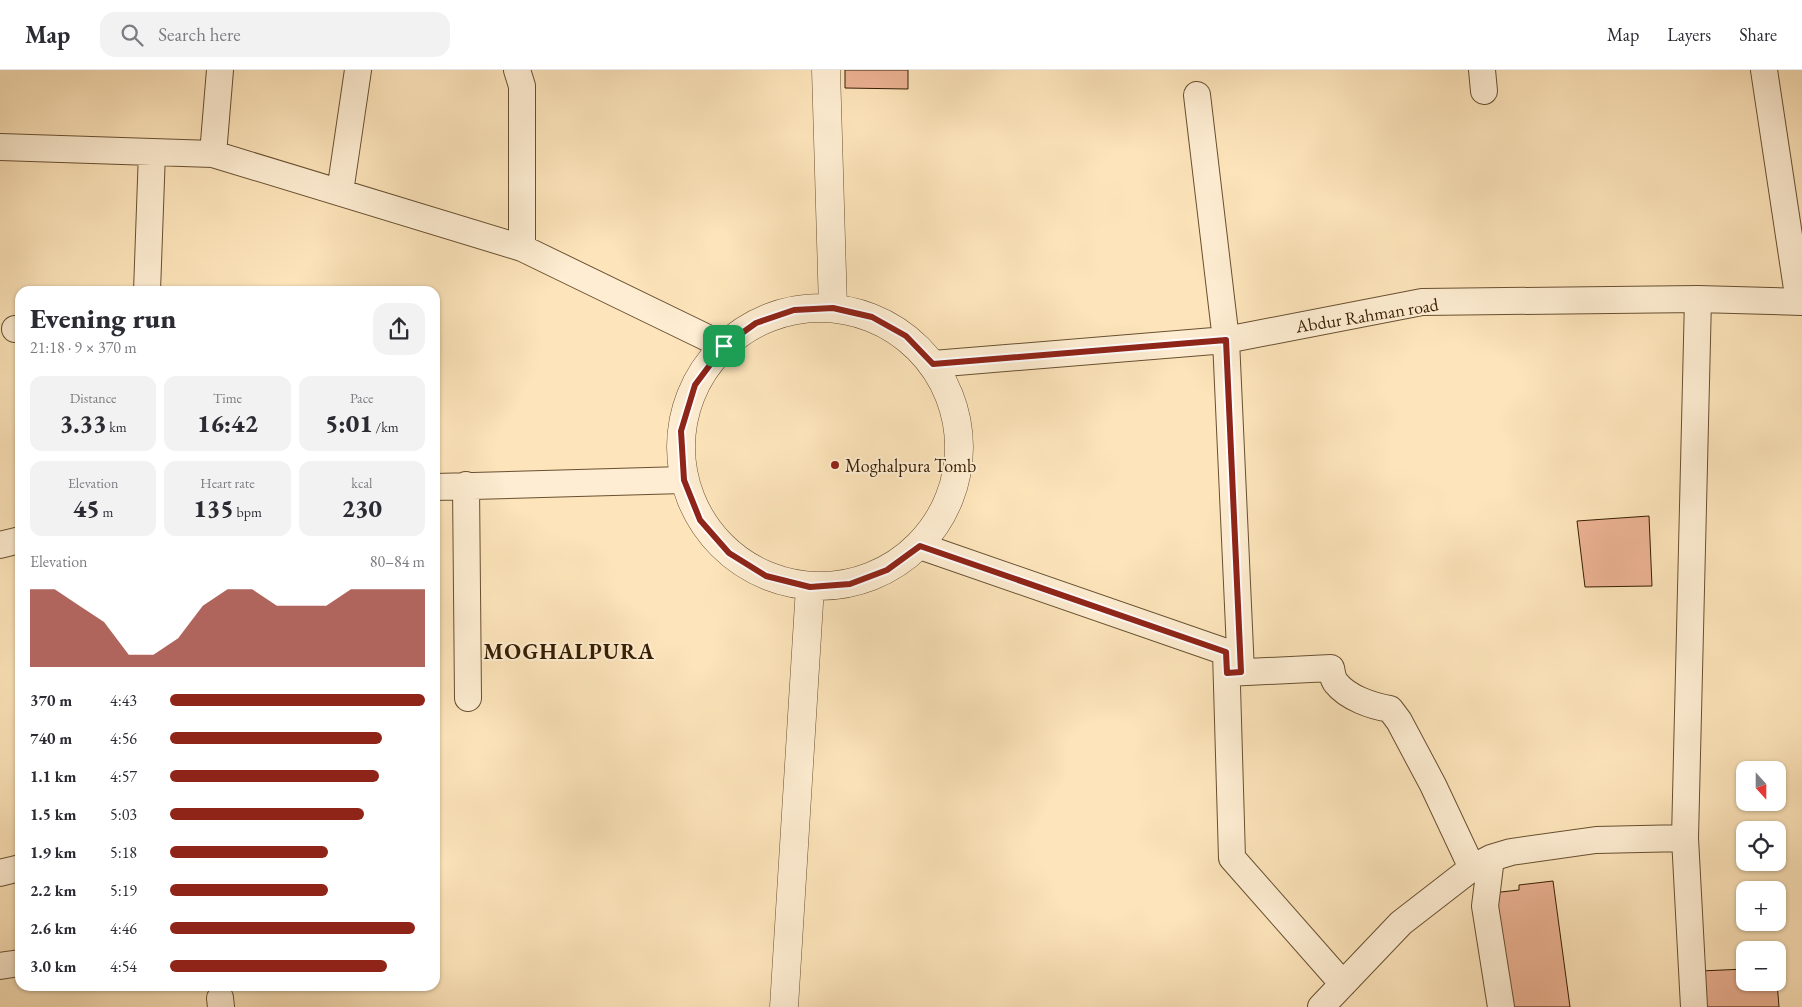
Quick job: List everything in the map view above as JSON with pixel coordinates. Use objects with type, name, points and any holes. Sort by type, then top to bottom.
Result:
[{"type":"street","points":[[213,154],[220,70]]},
{"type":"street","points":[[340,192],[358,70]]},
{"type":"street","points":[[517,70],[522,86],[522,248]]},
{"type":"street","points":[[826,70],[833,308]]},
{"type":"street","points":[[1764,70],[1800,302]]},
{"type":"street","points":[[1197,95],[1226,340],[1234,673],[1232,858],[1343,984]]},
{"type":"street","points":[[0,146],[213,154],[522,248],[724,346]]},
{"type":"street","points":[[147,286],[152,152]]},
{"type":"street","points":[[1694,1007],[1685,838],[1698,299]]},
{"type":"street","name":"Abdur Rahman road","points":[[933,364],[1226,340],[1422,302],[1698,299],[1800,302]]},
{"type":"street","points":[[833,308],[872,317],[906,336],[933,364],[952,399],[960,438],[957,477],[943,514],[920,546],[887,570],[850,584],[810,587],[766,576],[729,553],[700,520],[684,480],[681,431],[695,385],[724,346],[756,323],[794,310],[833,308]]},
{"type":"street","points":[[440,487],[684,480]]},
{"type":"street","points":[[466,485],[468,698]]},
{"type":"street","points":[[0,545],[15,541]]},
{"type":"street","points":[[920,546],[1226,652],[1234,673]]},
{"type":"street","points":[[784,1007],[810,587]]},
{"type":"street","points":[[1234,673],[1331,668],[1336,683],[1352,696],[1376,707],[1390,709],[1399,721],[1433,785],[1482,863],[1485,906],[1501,1007]]},
{"type":"street","points":[[1320,1007],[1400,923],[1482,863],[1511,852],[1596,840],[1685,838]]},
{"type":"street","points":[[0,873],[15,869]]},
{"type":"street","points":[[0,966],[15,964]]},
{"type":"building","points":[[845,70],[908,70],[908,89],[845,88]]},
{"type":"building","points":[[1649,516],[1652,586],[1585,587],[1577,521]]},
{"type":"building","points":[[1553,881],[1570,1007],[1509,1007],[1492,893],[1519,890],[1519,885]]},
{"type":"building","points":[[1736,969],[1736,991],[1778,991],[1779,1007],[1703,1007],[1700,971]]},
{"type":"place","name":"Moghalpura Tomb","points":[[835,465]]},
{"type":"district","name":"MOGHALPURA","points":[[569,651]]},
{"type":"route","points":[[833,308],[872,317],[906,336],[933,364],[1226,340],[1241,672],[1227,673],[1226,652],[920,546],[887,570],[850,584],[810,587],[766,576],[729,553],[700,520],[684,480],[681,431],[695,385],[724,346],[756,323],[794,310],[833,308]]}]
